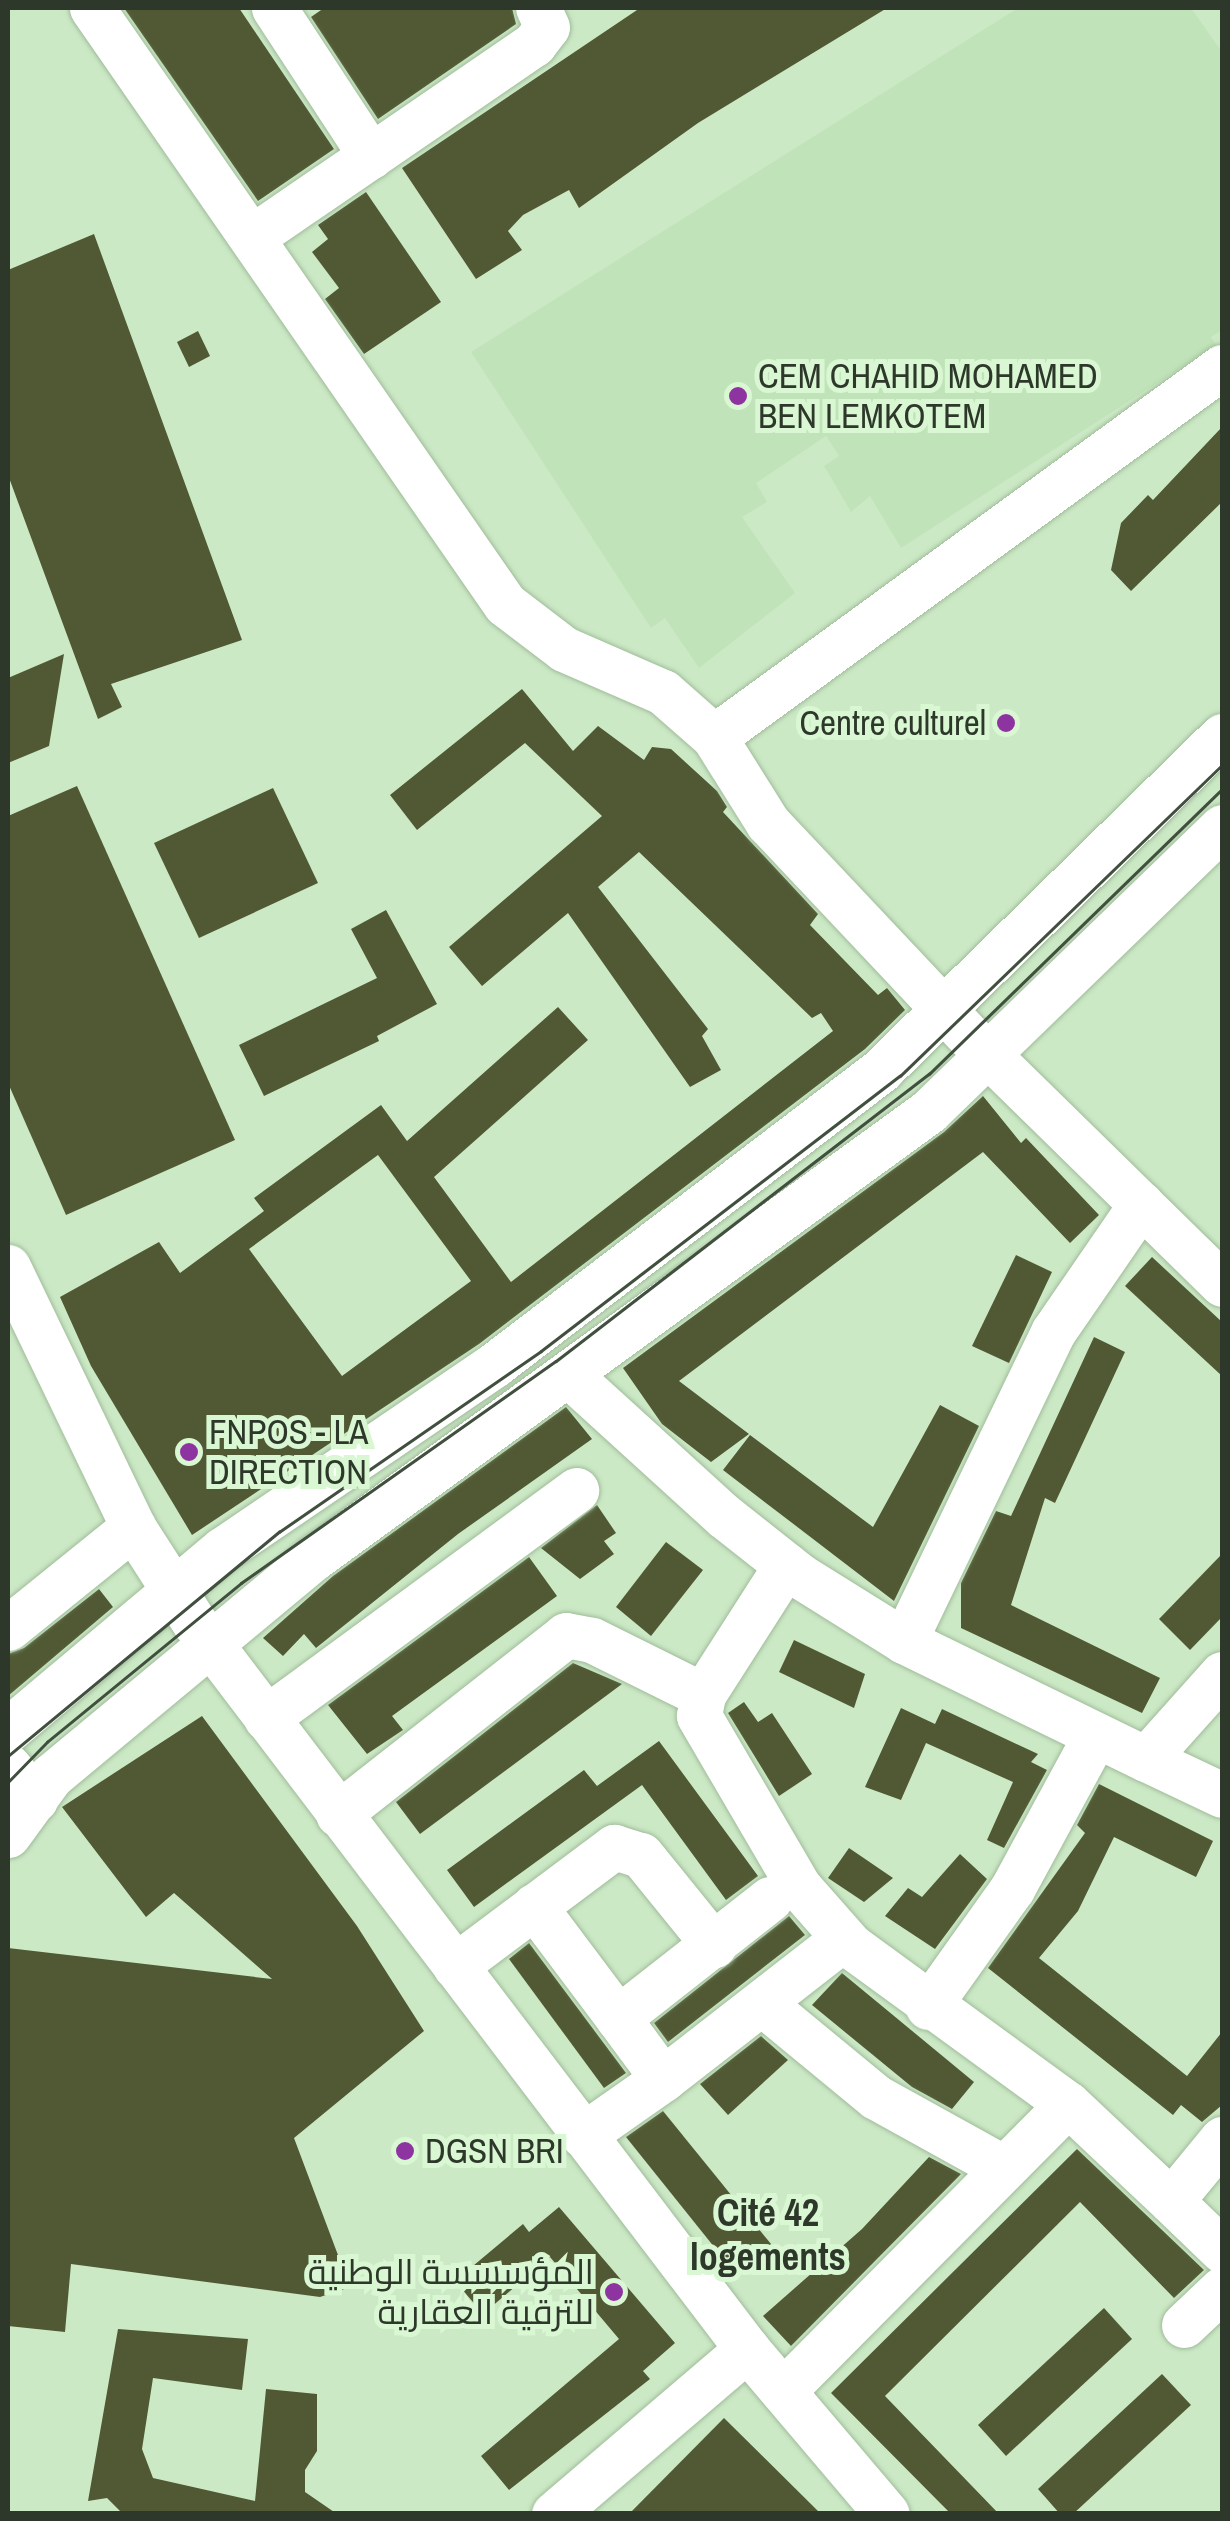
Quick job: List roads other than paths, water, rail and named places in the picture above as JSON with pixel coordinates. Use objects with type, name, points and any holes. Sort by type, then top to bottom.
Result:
[{"type":"street","points":[[92,8],[505,604],[564,648],[662,692],[714,736],[768,823],[945,1010],[1222,1284]]},
{"type":"street","points":[[274,8],[370,156]]},
{"type":"street","points":[[252,237],[534,44],[547,28],[538,8]]},
{"type":"street","points":[[714,736],[1222,367]]},
{"type":"street","points":[[8,1730],[222,1550],[494,1365],[882,1069],[1222,736]]},
{"type":"street","points":[[8,1834],[21,1783],[51,1776],[214,1645],[315,1557],[870,1156],[991,1056],[1222,827]]},
{"type":"street","points":[[904,1641],[1053,1332],[1141,1204]]},
{"type":"street","points":[[8,1267],[132,1526],[172,1592],[747,2349],[886,2514]]},
{"type":"street","points":[[570,1376],[678,1479],[786,1565],[904,1641],[1222,1795]]},
{"type":"street","points":[[266,1718],[576,1490]]},
{"type":"street","points":[[8,1628],[132,1526]]},
{"type":"street","points":[[786,1565],[704,1695],[700,1722],[800,1886],[844,1939],[928,2007],[1068,2104],[1222,2250]]},
{"type":"street","points":[[338,1814],[566,1635],[592,1640],[704,1695]]},
{"type":"street","points":[[1146,1759],[1222,1674]]},
{"type":"street","points":[[928,2007],[1012,1889],[1095,1736]]},
{"type":"street","points":[[455,1966],[603,1851],[624,1846],[649,1863],[714,1945]]},
{"type":"street","points":[[618,2018],[770,1899]]},
{"type":"street","points":[[534,1906],[662,2078]]},
{"type":"street","points":[[583,2135],[763,2004],[844,1939]]},
{"type":"street","points":[[763,2004],[876,2097],[1004,2168]]},
{"type":"street","points":[[783,2391],[1068,2104]]},
{"type":"street","points":[[1171,2201],[1222,2138]]},
{"type":"street","points":[[1184,2325],[1222,2289]]},
{"type":"street","points":[[554,2514],[747,2349]]},
{"type":"tram line","points":[[8,1756],[279,1532],[541,1351],[900,1076],[1222,765]]},
{"type":"tram line","points":[[8,1782],[47,1742],[241,1583],[556,1361],[929,1074],[1222,789]]},
{"type":"place","name":"CEM CHAHID MOHAMED BEN LEMKOTEM","points":[[738,396]]},
{"type":"place","name":"Centre culturel","points":[[1006,723]]},
{"type":"place","name":"FNPOS - LA DIRECTION","points":[[189,1452]]},
{"type":"place","name":"DGSN BRI","points":[[405,2151]]},
{"type":"place","name":"المؤسسسة الوطنية للترقية العقارية","points":[[614,2292]]},
{"type":"district","name":"Cité 42 logements","points":[[768,2235]]}]
